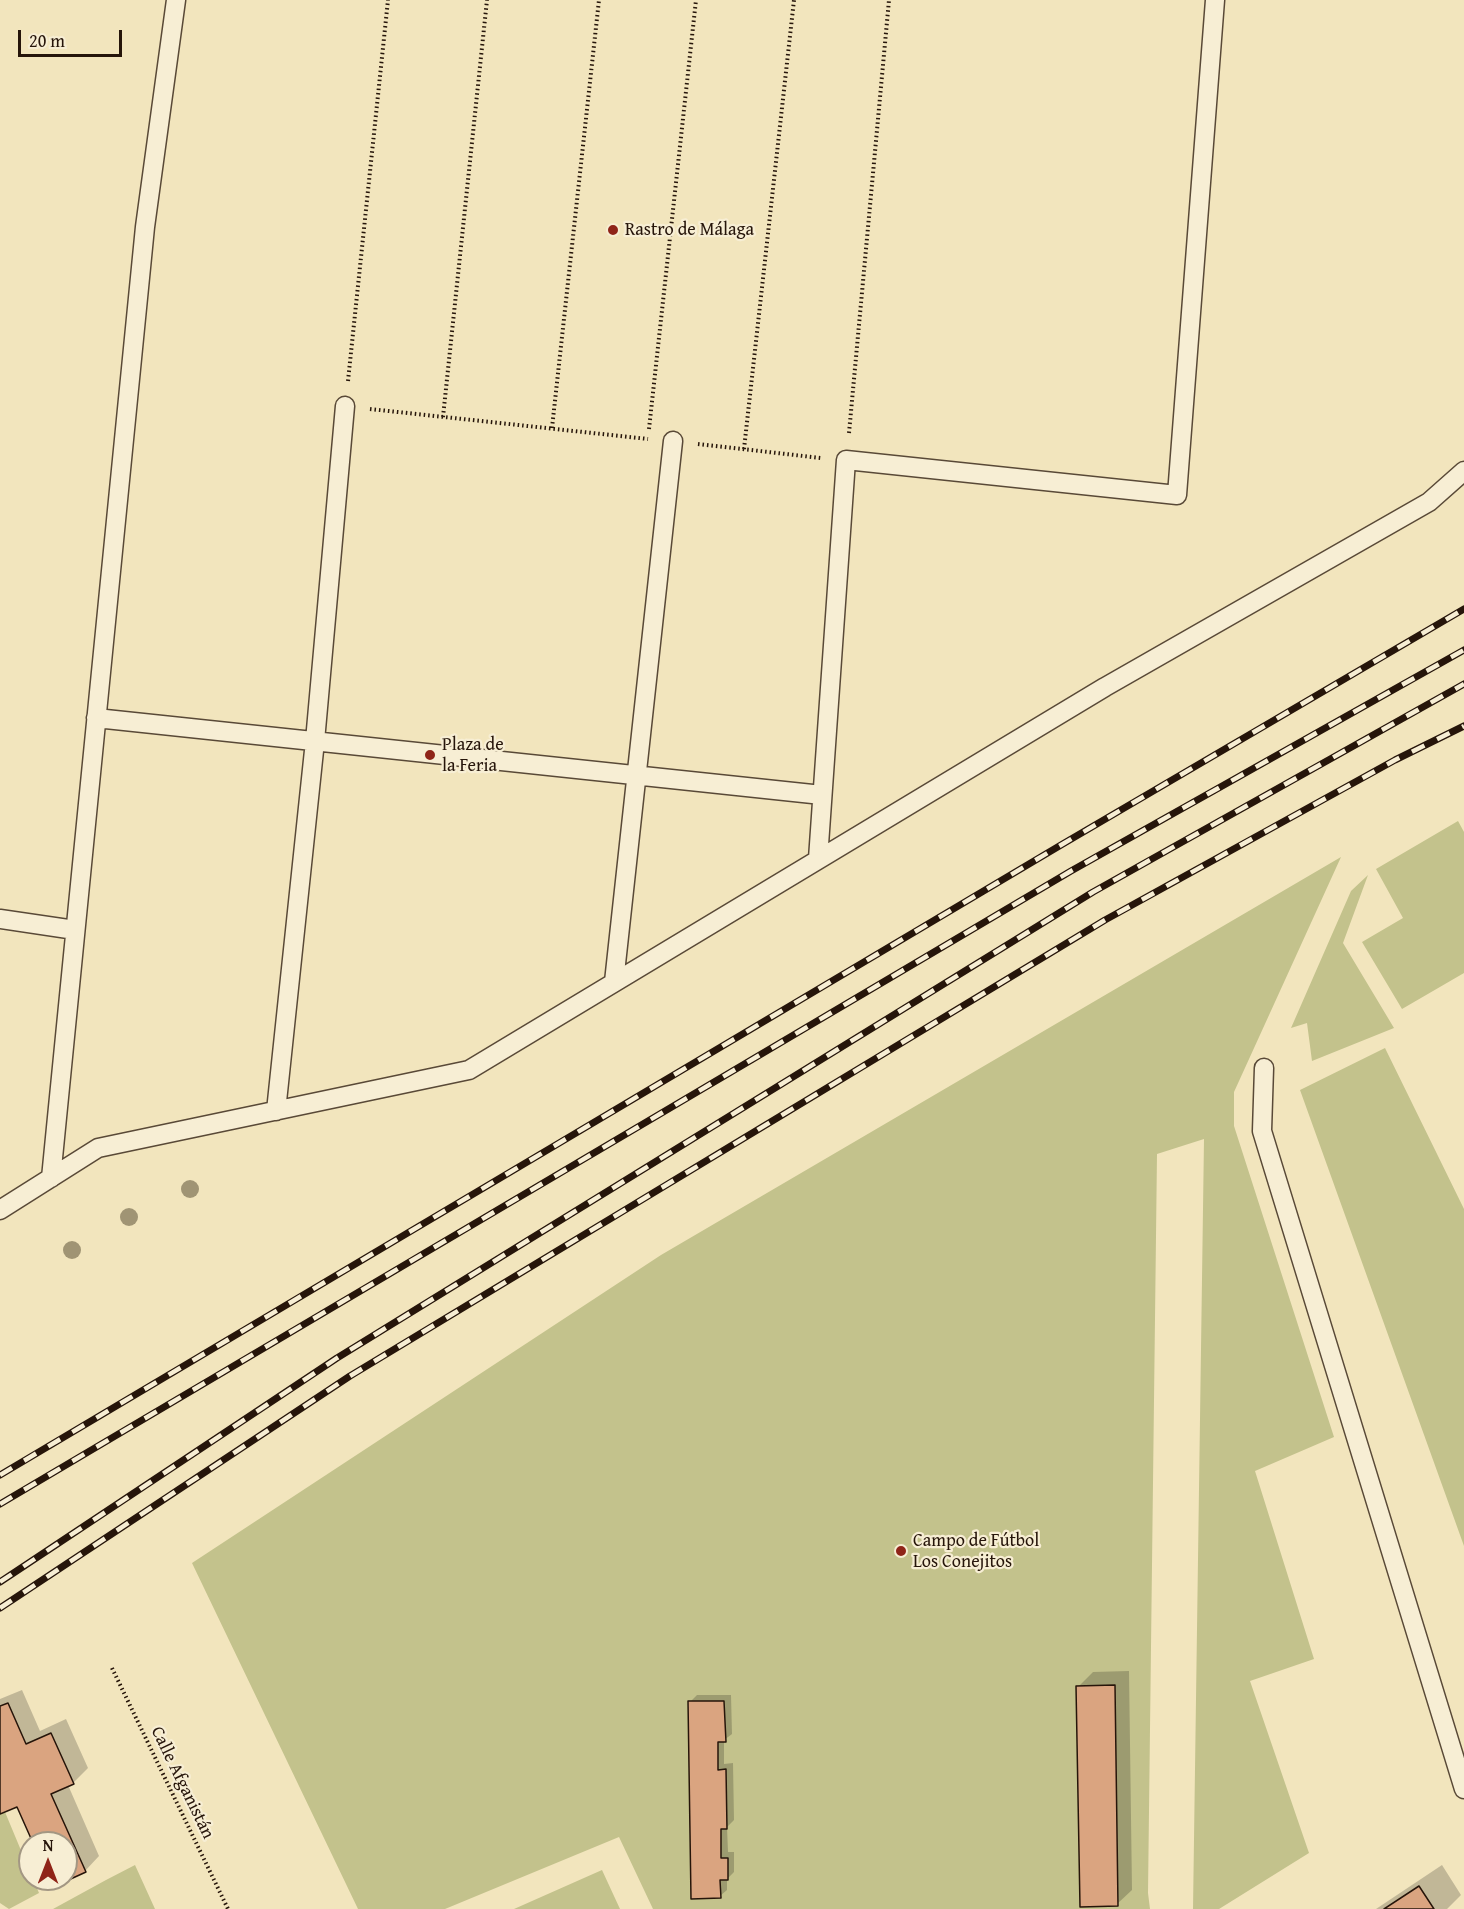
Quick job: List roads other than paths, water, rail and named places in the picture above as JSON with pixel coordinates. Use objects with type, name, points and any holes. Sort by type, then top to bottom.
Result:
[{"type":"lane","points":[[51,1178],[145,227],[176,0]]},
{"type":"lane","points":[[818,859],[846,460],[1177,495],[1215,0]]},
{"type":"lane","points":[[276,1111],[315,741],[345,406]]},
{"type":"lane","points":[[614,982],[673,441]]},
{"type":"lane","points":[[0,1210],[98,1148],[469,1070],[1106,687],[1429,502],[1464,471]]},
{"type":"lane","points":[[96,718],[822,795]]},
{"type":"lane","points":[[0,919],[75,930]]},
{"type":"lane","points":[[1264,1068],[1262,1131],[1464,1789]]},
{"type":"railway","points":[[0,1475],[1061,845],[1464,609]]},
{"type":"railway","points":[[0,1504],[1071,871],[1464,650]]},
{"type":"railway","points":[[0,1582],[337,1358],[1093,892],[1464,684]]},
{"type":"railway","points":[[0,1608],[350,1376],[1105,920],[1395,760],[1464,726]]},
{"type":"place","name":"Rastro de Málaga","points":[[613,230]]},
{"type":"place","name":"Plaza de la Feria","points":[[430,755]]},
{"type":"place","name":"Campo de Fútbol Los Conejitos","points":[[901,1551]]}]
